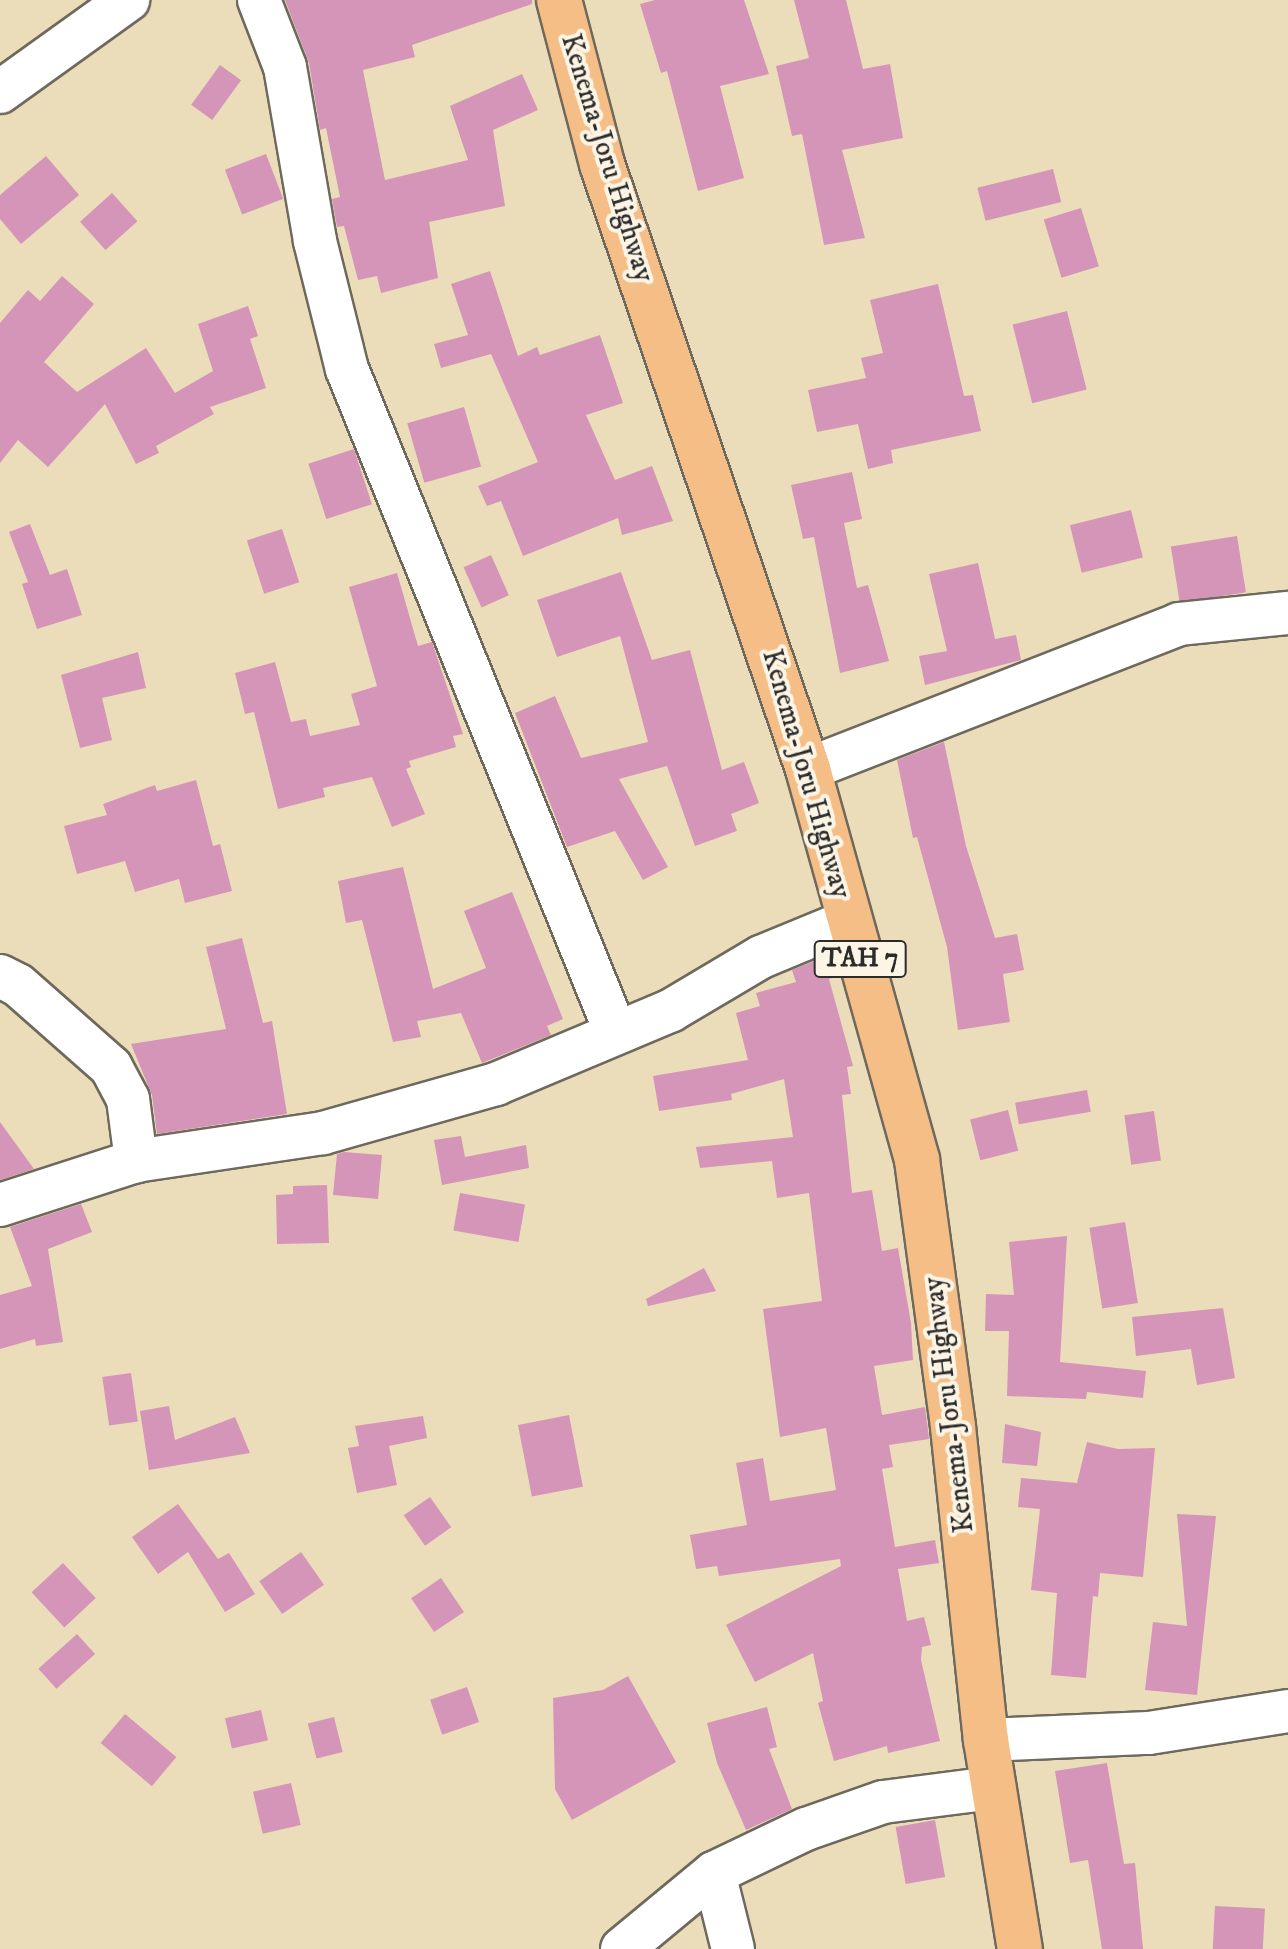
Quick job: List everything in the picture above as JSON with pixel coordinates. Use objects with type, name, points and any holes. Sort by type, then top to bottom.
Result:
[{"type":"highway","name":"Kenema-Joru Highway","points":[[559,0],[602,164],[808,769],[917,1160],[953,1427],[986,1740],[1020,1949]]},
{"type":"street","points":[[0,92],[128,0]]},
{"type":"street","points":[[259,0],[285,67],[315,241],[347,369],[616,1033]]},
{"type":"street","points":[[808,769],[1165,629],[1288,613]]},
{"type":"street","points":[[0,1205],[136,1161],[366,1124],[496,1084],[670,1011],[761,957],[848,921]]},
{"type":"street","points":[[0,976],[18,985],[111,1067],[128,1099],[136,1161]]},
{"type":"street","points":[[986,1740],[1149,1733],[1288,1711]]},
{"type":"street","points":[[622,1949],[714,1873],[806,1829],[883,1802],[993,1788]]},
{"type":"street","points":[[714,1873],[733,1949]]},
{"type":"building","points":[[285,0],[532,0],[532,4],[412,45],[415,57],[363,70],[385,180],[468,160],[450,106],[522,74],[538,110],[493,130],[505,206],[429,222],[438,278],[381,293],[377,276],[358,280],[344,226],[337,227],[332,199],[340,197],[326,128],[320,130],[309,63]]},
{"type":"building","points":[[655,0],[744,0],[769,74],[720,86],[744,178],[698,191],[667,71],[661,73],[640,4]]},
{"type":"building","points":[[794,0],[846,0],[863,69],[890,64],[903,138],[842,150],[865,238],[824,245],[802,134],[792,136],[776,66],[809,58]]},
{"type":"building","points":[[220,65],[241,80],[212,120],[191,105]]},
{"type":"building","points":[[266,154],[283,199],[242,215],[225,170]]},
{"type":"building","points":[[46,156],[79,195],[21,244],[0,219],[0,195]]},
{"type":"building","points":[[1053,169],[1061,202],[986,221],[977,188]]},
{"type":"building","points":[[112,193],[137,221],[105,250],[80,222]]},
{"type":"building","points":[[1081,208],[1099,266],[1062,278],[1044,219]]},
{"type":"building","points":[[490,271],[518,356],[537,347],[540,355],[600,335],[623,403],[586,415],[615,480],[652,466],[673,521],[622,535],[618,518],[523,556],[501,501],[487,506],[478,486],[538,462],[491,354],[441,368],[434,344],[468,335],[451,284]]},
{"type":"building","points":[[62,276],[94,304],[44,362],[77,392],[146,348],[175,393],[213,371],[198,324],[248,306],[258,336],[250,339],[266,388],[210,407],[214,414],[156,446],[159,453],[136,464],[105,404],[48,467],[18,440],[0,463],[0,323],[28,290],[40,301]]},
{"type":"building","points":[[938,284],[964,396],[973,395],[981,431],[891,450],[893,463],[868,469],[858,424],[817,432],[808,390],[866,378],[861,358],[883,353],[870,300]]},
{"type":"building","points":[[1067,311],[1087,390],[1032,403],[1013,325]]},
{"type":"building","points":[[464,407],[481,467],[424,483],[407,423]]},
{"type":"building","points":[[354,449],[372,504],[326,519],[308,464]]},
{"type":"building","points":[[852,472],[862,519],[844,523],[857,588],[868,585],[889,661],[840,673],[814,537],[803,539],[791,485]]},
{"type":"building","points":[[1131,510],[1143,558],[1082,573],[1070,525]]},
{"type":"building","points":[[30,524],[50,575],[67,569],[82,615],[37,629],[22,584],[28,582],[9,532]]},
{"type":"building","points":[[282,529],[299,582],[264,594],[247,540]]},
{"type":"building","points":[[1237,536],[1246,592],[1180,603],[1171,546]]},
{"type":"building","points":[[491,555],[509,595],[481,607],[464,567]]},
{"type":"building","points":[[978,563],[995,639],[1016,635],[1021,660],[925,685],[919,656],[947,651],[929,574]]},
{"type":"building","points":[[621,572],[652,660],[690,650],[722,770],[744,762],[759,803],[731,814],[737,831],[695,846],[667,766],[619,779],[668,867],[643,880],[615,831],[567,847],[515,713],[555,696],[581,758],[648,742],[620,636],[557,657],[537,600]]},
{"type":"building","points":[[397,573],[418,646],[432,642],[463,734],[453,736],[456,747],[409,761],[411,767],[406,769],[425,814],[392,827],[372,777],[323,788],[325,797],[278,809],[254,712],[245,714],[235,673],[275,662],[291,722],[306,719],[310,736],[360,725],[351,694],[377,686],[349,587]]},
{"type":"building","points":[[138,652],[146,688],[102,698],[112,740],[80,748],[61,675]]},
{"type":"building","points":[[944,742],[966,846],[995,938],[1017,934],[1024,970],[1003,974],[1010,1022],[958,1030],[947,947],[917,837],[913,838],[897,760]]},
{"type":"building","points":[[196,780],[213,846],[220,844],[232,891],[185,903],[179,879],[135,892],[125,861],[77,874],[64,826],[107,815],[103,804],[155,785],[157,791]]},
{"type":"building","points":[[403,867],[433,989],[486,968],[464,911],[512,892],[563,1019],[547,1026],[551,1035],[482,1063],[461,1013],[417,1021],[421,1037],[393,1042],[362,920],[346,923],[338,881]]},
{"type":"building","points":[[242,938],[263,1023],[272,1021],[287,1114],[157,1134],[152,1095],[131,1044],[226,1029],[206,947]]},
{"type":"building","points":[[830,955],[838,976],[829,979],[853,1066],[847,1067],[851,1094],[842,1095],[852,1193],[872,1190],[882,1251],[898,1248],[911,1323],[913,1360],[874,1366],[882,1415],[925,1407],[929,1439],[889,1445],[893,1467],[882,1469],[895,1547],[935,1540],[939,1563],[898,1569],[907,1621],[924,1617],[931,1645],[922,1647],[921,1660],[940,1741],[888,1753],[887,1746],[834,1761],[818,1703],[823,1701],[813,1653],[755,1682],[726,1625],[841,1566],[840,1559],[719,1576],[717,1566],[696,1569],[690,1535],[747,1525],[736,1463],[763,1458],[770,1501],[836,1490],[826,1428],[780,1437],[763,1309],[822,1301],[809,1193],[777,1198],[772,1161],[700,1168],[696,1147],[793,1137],[784,1079],[731,1094],[732,1100],[659,1111],[653,1076],[748,1060],[736,1013],[760,1006],[756,993],[796,982],[792,970]]},
{"type":"building","points":[[1087,1090],[1091,1112],[1019,1124],[1015,1103]]},
{"type":"building","points":[[1008,1110],[1018,1151],[980,1160],[970,1119]]},
{"type":"building","points":[[1154,1111],[1161,1161],[1131,1165],[1124,1115]]},
{"type":"building","points":[[0,1122],[34,1169],[0,1180]]},
{"type":"building","points":[[461,1136],[465,1157],[526,1145],[529,1168],[442,1185],[434,1140]]},
{"type":"building","points":[[337,1154],[382,1155],[378,1199],[333,1195]]},
{"type":"building","points":[[327,1185],[329,1243],[277,1244],[276,1195],[293,1194],[293,1186]]},
{"type":"building","points":[[460,1193],[525,1204],[518,1242],[453,1230]]},
{"type":"building","points":[[81,1204],[92,1232],[48,1249],[63,1342],[36,1346],[35,1339],[0,1349],[0,1295],[32,1286],[10,1227]]},
{"type":"building","points":[[1125,1222],[1138,1303],[1102,1309],[1089,1228]]},
{"type":"building","points":[[1067,1236],[1060,1362],[1146,1371],[1143,1398],[1087,1392],[1086,1399],[1007,1396],[1009,1331],[985,1331],[986,1294],[1014,1295],[1009,1242]]},
{"type":"building","points":[[704,1268],[716,1291],[648,1306],[646,1299]]},
{"type":"building","points":[[1223,1308],[1235,1378],[1197,1385],[1191,1349],[1136,1356],[1132,1317]]},
{"type":"building","points":[[131,1373],[138,1422],[109,1426],[102,1377]]},
{"type":"building","points":[[169,1406],[175,1440],[235,1417],[250,1453],[149,1470],[140,1411]]},
{"type":"building","points":[[569,1415],[583,1487],[532,1497],[518,1425]]},
{"type":"building","points":[[423,1416],[427,1438],[389,1446],[397,1485],[357,1493],[348,1448],[359,1446],[355,1426]]},
{"type":"building","points":[[1005,1424],[1041,1432],[1037,1466],[1002,1463]]},
{"type":"building","points":[[1087,1442],[1118,1449],[1155,1448],[1143,1577],[1100,1573],[1098,1597],[1093,1596],[1086,1678],[1051,1675],[1057,1593],[1031,1590],[1040,1509],[1018,1507],[1021,1478],[1077,1483]]},
{"type":"building","points":[[430,1497],[451,1527],[425,1546],[404,1515]]},
{"type":"building","points":[[178,1504],[218,1559],[229,1553],[255,1594],[225,1612],[188,1552],[158,1574],[132,1537]]},
{"type":"building","points":[[1177,1514],[1216,1516],[1197,1695],[1145,1690],[1153,1622],[1187,1626]]},
{"type":"building","points":[[301,1552],[324,1585],[282,1614],[259,1581]]},
{"type":"building","points":[[63,1563],[96,1598],[64,1627],[32,1592]]},
{"type":"building","points":[[441,1578],[464,1612],[434,1632],[411,1598]]},
{"type":"building","points":[[77,1634],[95,1654],[56,1689],[38,1669]]},
{"type":"building","points":[[628,1676],[676,1762],[572,1820],[555,1789],[553,1698],[603,1690]]},
{"type":"building","points":[[467,1687],[479,1722],[442,1735],[430,1700]]},
{"type":"building","points":[[767,1707],[777,1747],[769,1749],[792,1809],[746,1830],[717,1763],[707,1723]]},
{"type":"building","points":[[261,1710],[268,1740],[232,1749],[225,1718]]},
{"type":"building","points":[[125,1714],[176,1757],[152,1786],[101,1743]]},
{"type":"building","points":[[334,1717],[343,1752],[317,1758],[308,1724]]},
{"type":"building","points":[[1107,1763],[1124,1864],[1135,1863],[1143,1949],[1102,1949],[1088,1860],[1070,1863],[1055,1771]]},
{"type":"building","points":[[291,1783],[301,1825],[263,1834],[253,1792]]},
{"type":"building","points":[[935,1820],[945,1877],[906,1884],[896,1827]]},
{"type":"building","points":[[1215,1906],[1265,1909],[1263,1949],[1213,1949]]}]
